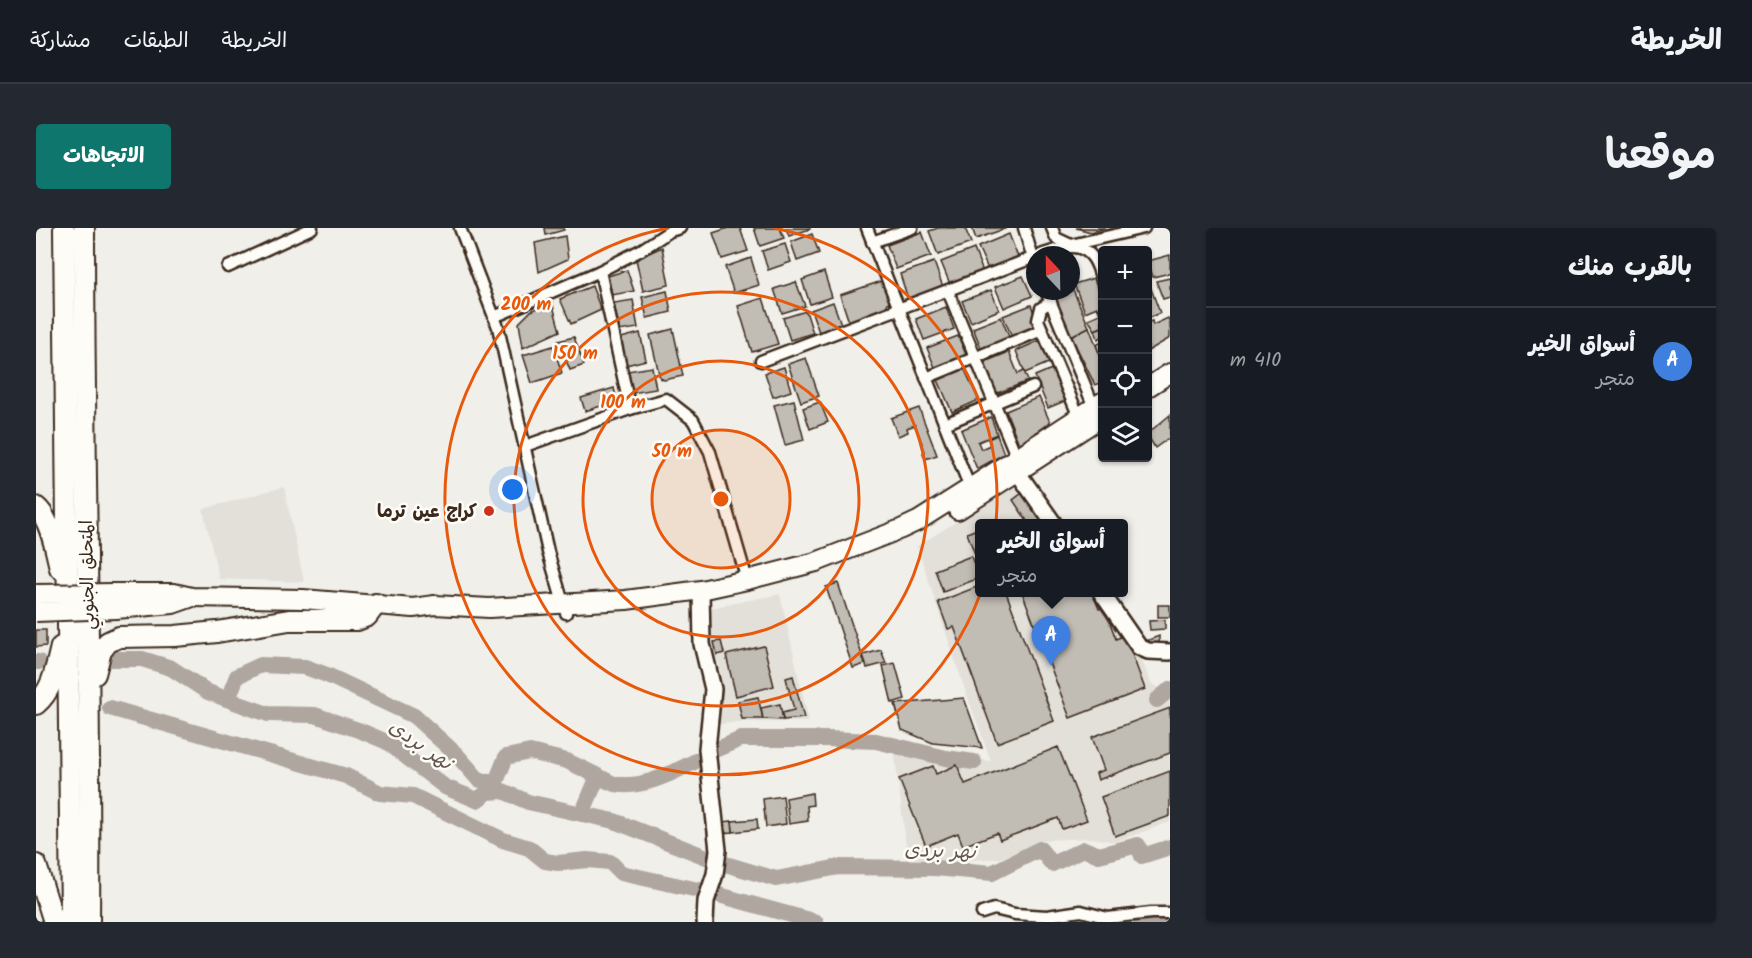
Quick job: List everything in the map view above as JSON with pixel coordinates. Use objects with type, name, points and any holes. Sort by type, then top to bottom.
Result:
[{"type":"highway","name":"المتحلق الجنوبي","points":[[64,228],[71,922]]},
{"type":"highway","name":"المتحلق الجنوبي","points":[[84,228],[87,629],[90,706],[89,922]]},
{"type":"highway","points":[[38,508],[50,510],[57,503],[63,475],[68,466]]},
{"type":"highway","points":[[36,704],[49,687],[68,612],[55,546],[38,508]]},
{"type":"highway","points":[[90,706],[98,656],[108,642],[118,637],[176,636],[217,632],[289,620],[357,620],[367,616],[376,604]]},
{"type":"highway","points":[[36,865],[54,922]]},
{"type":"main road","points":[[1152,370],[1170,359]]},
{"type":"main road","points":[[1152,384],[1170,373]]},
{"type":"main road","points":[[36,612],[174,592],[192,597],[275,598],[413,608],[435,605],[565,608],[700,595],[780,584],[845,563],[928,528],[1095,413]]},
{"type":"main road","points":[[700,595],[816,562],[901,529],[970,488],[1018,465]]},
{"type":"main road","points":[[36,594],[116,601]]},
{"type":"street","points":[[228,267],[312,228]]},
{"type":"street","points":[[460,228],[498,327],[548,552],[565,608]]},
{"type":"street","points":[[494,317],[600,271],[641,250],[670,231],[680,228]]},
{"type":"street","points":[[867,228],[970,488]]},
{"type":"street","points":[[872,242],[912,228]]},
{"type":"street","points":[[1024,228],[1031,246]]},
{"type":"street","points":[[1052,228],[1056,238],[1084,250],[1093,258],[1098,271]]},
{"type":"street","points":[[1071,245],[1144,228]]},
{"type":"street","points":[[760,361],[1026,262]]},
{"type":"street","points":[[600,271],[630,409]]},
{"type":"street","points":[[948,291],[1018,465],[1051,519]]},
{"type":"street","points":[[1051,302],[1095,413],[1042,330],[1038,320],[1041,308],[1051,302]]},
{"type":"street","points":[[926,378],[1042,330]]},
{"type":"street","points":[[945,424],[1033,387]]},
{"type":"street","points":[[525,446],[630,409],[666,399],[693,420],[710,452],[747,580]]},
{"type":"street","points":[[700,595],[702,644],[713,689],[707,749],[718,850],[715,874],[706,901],[705,922]]},
{"type":"street","points":[[1104,597],[1139,647],[1148,651],[1170,652]]},
{"type":"street","points":[[982,913],[994,909],[1015,914],[1047,916],[1081,911],[1108,918],[1170,913]]},
{"type":"shaded area","points":[[1022,481],[1048,519],[975,519],[975,597],[1102,597],[1137,649],[1151,683],[1167,693],[1170,687],[1170,822],[1115,842],[1093,838],[1043,840],[1002,858],[947,862],[908,861],[894,749],[991,761],[917,546]]},
{"type":"shaded area","points":[[284,487],[304,582],[219,579],[203,509]]},
{"type":"shaded area","points":[[780,594],[809,722],[738,722],[714,725],[722,683],[711,642],[710,608]]},
{"type":"building","points":[[545,228],[564,228],[564,230],[546,235]]},
{"type":"building","points":[[728,228],[740,228],[748,251],[722,259],[713,233]]},
{"type":"building","points":[[754,228],[780,228],[784,238],[760,246]]},
{"type":"building","points":[[786,228],[809,228],[810,229],[789,236]]},
{"type":"building","points":[[938,228],[965,228],[971,243],[938,255],[929,231]]},
{"type":"building","points":[[972,228],[1007,228],[976,239]]},
{"type":"building","points":[[1076,228],[1106,228],[1091,232]]},
{"type":"building","points":[[922,232],[931,256],[896,269],[887,245]]},
{"type":"building","points":[[812,234],[819,253],[797,261],[791,242]]},
{"type":"building","points":[[1009,234],[1018,257],[988,269],[978,247]]},
{"type":"building","points":[[565,236],[568,259],[539,272],[535,243]]},
{"type":"building","points":[[785,244],[791,262],[768,270],[762,251]]},
{"type":"building","points":[[662,247],[669,285],[643,291],[636,259]]},
{"type":"building","points":[[974,249],[983,272],[950,284],[941,262]]},
{"type":"building","points":[[1170,255],[1170,273],[1153,277],[1152,260]]},
{"type":"building","points":[[751,258],[759,285],[734,293],[725,267]]},
{"type":"building","points":[[934,262],[943,287],[908,299],[900,274]]},
{"type":"building","points":[[627,270],[634,291],[612,295],[608,276]]},
{"type":"building","points":[[824,272],[832,297],[810,304],[802,280]]},
{"type":"building","points":[[1023,276],[1026,283],[1026,299],[1004,308],[995,287]]},
{"type":"building","points":[[1094,278],[1098,288],[1098,309],[1097,307],[1085,312],[1080,299],[1080,282]]},
{"type":"building","points":[[1170,278],[1170,297],[1163,299],[1156,281]]},
{"type":"building","points":[[882,281],[889,301],[884,310],[849,322],[840,295]]},
{"type":"building","points":[[796,282],[805,306],[782,313],[774,289]]},
{"type":"building","points":[[592,286],[601,310],[571,324],[560,299]]},
{"type":"building","points":[[991,290],[999,310],[971,322],[962,301]]},
{"type":"building","points":[[667,291],[671,312],[647,318],[642,297]]},
{"type":"building","points":[[1152,291],[1160,313],[1152,316]]},
{"type":"building","points":[[763,298],[778,344],[752,352],[738,306]]},
{"type":"building","points":[[633,300],[638,328],[619,331],[614,303]]},
{"type":"building","points":[[1056,300],[1077,300],[1089,327],[1071,336]]},
{"type":"building","points":[[552,302],[560,331],[523,348],[519,323],[531,311]]},
{"type":"building","points":[[833,302],[841,324],[819,332],[811,310]]},
{"type":"building","points":[[1031,305],[1039,326],[1012,337],[1003,316]]},
{"type":"building","points":[[946,307],[954,329],[924,340],[916,319]]},
{"type":"building","points":[[806,311],[813,333],[790,340],[783,318]]},
{"type":"building","points":[[1098,315],[1098,329],[1095,330],[1088,319]]},
{"type":"building","points":[[1001,317],[1010,339],[982,350],[973,328]]},
{"type":"building","points":[[1168,318],[1170,338],[1152,349],[1152,321],[1153,325]]},
{"type":"building","points":[[1089,327],[1098,350],[1098,384],[1095,385],[1071,336]]},
{"type":"building","points":[[673,329],[683,376],[664,380],[660,378],[650,335]]},
{"type":"building","points":[[640,333],[646,360],[626,365],[621,338]]},
{"type":"building","points":[[958,336],[967,357],[936,370],[927,348]]},
{"type":"building","points":[[574,337],[584,365],[570,370],[558,341]]},
{"type":"building","points":[[1043,339],[1053,361],[1025,373],[1016,351]]},
{"type":"building","points":[[553,346],[562,373],[532,383],[523,355]]},
{"type":"building","points":[[1009,352],[1018,374],[1024,371],[1028,381],[995,394],[982,363]]},
{"type":"building","points":[[806,358],[819,396],[801,402],[788,364]]},
{"type":"building","points":[[652,367],[656,389],[632,393],[627,371]]},
{"type":"building","points":[[784,367],[791,391],[773,397],[765,373]]},
{"type":"building","points":[[964,368],[979,400],[952,412],[938,380]]},
{"type":"building","points":[[1054,368],[1067,400],[1048,408],[1035,376]]},
{"type":"building","points":[[614,388],[617,401],[585,411],[581,398]]},
{"type":"building","points":[[1039,397],[1050,422],[1019,444],[1006,411]]},
{"type":"building","points":[[794,400],[804,440],[785,445],[774,405]]},
{"type":"building","points":[[820,402],[828,422],[810,429],[803,408]]},
{"type":"building","points":[[919,408],[937,455],[925,459],[923,453],[925,452],[915,425],[907,428],[908,432],[898,436],[891,418]]},
{"type":"building","points":[[1170,415],[1170,437],[1155,448],[1152,443],[1152,430]]},
{"type":"building","points":[[991,417],[997,434],[978,442],[981,449],[990,445],[988,439],[997,435],[1004,454],[977,469],[961,430]]},
{"type":"building","points":[[1026,490],[1046,519],[1026,519],[1013,500]]},
{"type":"building","points":[[975,530],[975,554],[967,533]]},
{"type":"building","points":[[971,556],[975,567],[975,580],[943,592],[935,570]]},
{"type":"building","points":[[838,583],[865,664],[853,668],[826,587]]},
{"type":"building","points":[[975,588],[975,597],[1008,597],[1054,721],[997,743],[954,627],[948,629],[938,602]]},
{"type":"building","points":[[1024,597],[1094,597],[1099,609],[1104,607],[1116,639],[1125,635],[1145,689],[1070,718]]},
{"type":"building","points":[[1158,605],[1170,605],[1170,617],[1158,617]]},
{"type":"building","points":[[1165,620],[1165,629],[1150,630],[1149,621]]},
{"type":"building","points":[[36,630],[46,630],[46,646],[36,647]]},
{"type":"building","points":[[1159,636],[1159,645],[1146,641]]},
{"type":"building","points":[[721,641],[724,653],[717,655],[714,642]]},
{"type":"building","points":[[764,646],[774,686],[736,696],[726,655]]},
{"type":"building","points":[[881,650],[886,663],[867,668],[863,655]]},
{"type":"building","points":[[895,663],[905,699],[892,703],[883,666]]},
{"type":"building","points":[[793,676],[804,718],[783,720],[782,713],[794,710],[786,678]]},
{"type":"building","points":[[758,697],[763,719],[742,719],[738,701]]},
{"type":"building","points":[[964,698],[982,748],[933,743],[902,730],[895,704]]},
{"type":"building","points":[[780,704],[783,720],[763,719],[761,708]]},
{"type":"building","points":[[1170,708],[1170,753],[1098,780],[1096,773],[1104,770],[1092,737]]},
{"type":"building","points":[[1058,747],[1087,820],[1062,829],[1058,818],[1000,840],[997,833],[963,846],[958,833],[926,846],[899,779],[933,766],[936,774],[957,765],[965,784]]},
{"type":"building","points":[[1170,771],[1170,816],[1115,836],[1101,797]]},
{"type":"building","points":[[812,793],[813,805],[807,806],[808,821],[789,824],[786,798]]},
{"type":"building","points":[[783,796],[786,824],[766,827],[763,799]]},
{"type":"building","points":[[757,819],[758,829],[733,832],[732,821]]},
{"type":"building","points":[[732,821],[733,832],[722,833],[721,822]]},
{"type":"waterway","name":"نهر بردى","points":[[108,659],[142,659],[171,668],[208,692],[268,714],[315,715],[361,731],[387,742],[445,787],[477,800],[488,792],[503,791],[528,802],[614,821],[709,858]]},
{"type":"waterway","points":[[228,699],[237,676],[261,665],[305,667],[414,716],[457,755],[478,779],[495,784],[506,757],[530,752],[567,761],[598,776],[582,814]]},
{"type":"waterway","points":[[1157,700],[1170,689]]},
{"type":"waterway","name":"نهر بردى","points":[[110,708],[346,776],[380,793],[413,796],[503,840],[529,848],[545,861],[610,862],[621,873],[703,891]]},
{"type":"waterway","points":[[715,750],[741,739],[876,741],[946,758],[974,762]]},
{"type":"waterway","points":[[598,776],[615,784],[637,784],[659,778],[700,759]]},
{"type":"waterway","name":"نهر بردى","points":[[722,863],[776,879],[839,867],[935,868],[992,873],[1040,849],[1052,864],[1084,849],[1099,855],[1138,845],[1142,856],[1170,847]]},
{"type":"waterway","name":"نهر بردى","points":[[719,895],[816,922]]},
{"type":"waterway","name":"نهر بردى","points":[[1141,922],[1170,921]]},
{"type":"place","name":"كراج عين ترما","points":[[489,511]]},
{"type":"place","name":"أسواق الخير","points":[[1051,666]]}]
